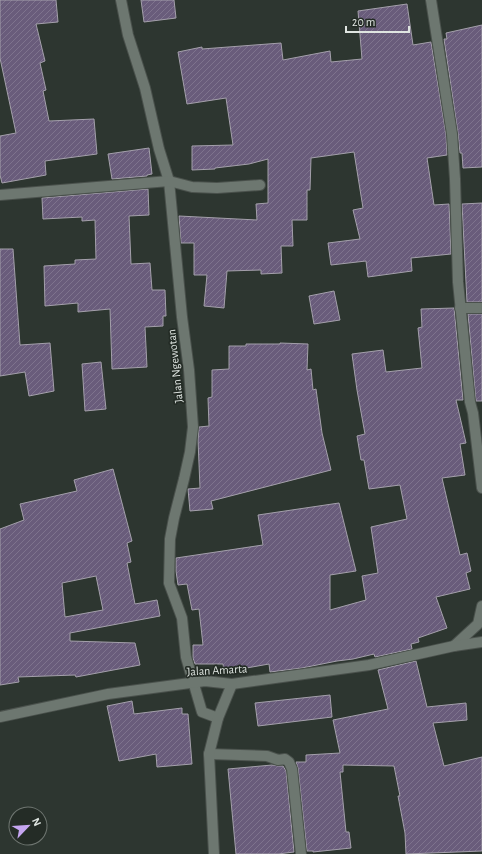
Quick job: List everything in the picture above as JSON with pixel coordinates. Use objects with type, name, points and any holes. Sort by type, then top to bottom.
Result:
[{"type":"street","name":"Jalan Ngewotan","points":[[121,0],[128,35],[145,88],[159,149],[169,181],[182,317],[190,370],[192,427],[190,452],[170,539],[169,583],[182,618],[186,657],[202,712],[218,718]]},
{"type":"street","points":[[432,0],[452,134],[460,308],[470,402],[473,413],[482,488]]},
{"type":"street","points":[[0,195],[169,181],[192,187],[217,188],[260,185]]},
{"type":"street","points":[[460,308],[482,308]]},
{"type":"street","points":[[454,646],[480,627],[482,606]]},
{"type":"street","name":"Jalan Amarta","points":[[0,717],[108,694],[205,682],[232,684],[369,665],[454,646],[482,642]]},
{"type":"street","points":[[214,854],[209,754],[218,718],[232,684]]},
{"type":"street","points":[[209,754],[267,756],[278,760],[284,759],[289,762],[292,768],[301,854]]},
{"type":"building","points":[[0,0],[56,0],[58,22],[36,24],[45,61],[40,63],[46,90],[43,91],[49,121],[94,119],[97,154],[45,161],[46,175],[2,183],[0,175],[0,136],[16,133],[0,58]]},
{"type":"building","points":[[141,0],[174,0],[176,18],[144,22]]},
{"type":"building","points":[[407,4],[413,45],[431,42],[446,135],[447,155],[427,158],[434,205],[449,204],[451,254],[411,258],[412,271],[368,277],[366,261],[331,265],[328,243],[360,239],[353,210],[363,208],[354,152],[311,158],[310,190],[307,190],[307,220],[292,220],[293,246],[281,246],[282,273],[261,274],[261,270],[227,271],[224,308],[204,306],[207,275],[194,275],[194,243],[181,243],[179,216],[257,220],[256,204],[268,203],[268,159],[249,164],[215,169],[192,170],[192,146],[233,145],[226,98],[187,104],[178,52],[202,47],[202,49],[281,43],[283,60],[330,51],[331,62],[362,59],[358,11]]},
{"type":"building","points":[[482,25],[482,167],[463,168],[444,39],[447,39],[446,33]]},
{"type":"building","points":[[149,148],[152,174],[147,176],[112,179],[108,154]]},
{"type":"building","points":[[148,189],[149,215],[129,216],[131,264],[150,263],[152,290],[165,290],[166,316],[163,316],[163,326],[145,327],[147,367],[112,369],[110,309],[78,312],[78,303],[45,306],[44,266],[75,264],[75,260],[96,259],[95,220],[82,221],[82,217],[43,219],[42,198]]},
{"type":"building","points":[[482,203],[482,302],[467,302],[462,204]]},
{"type":"building","points":[[0,249],[13,249],[20,345],[50,343],[54,391],[29,396],[25,372],[0,376]]},
{"type":"building","points":[[334,291],[340,320],[314,324],[309,296]]},
{"type":"building","points":[[454,308],[463,400],[456,400],[466,443],[460,444],[465,475],[442,478],[460,555],[467,553],[471,571],[466,573],[470,589],[436,597],[447,628],[418,638],[419,642],[411,644],[412,649],[375,657],[374,654],[302,668],[270,672],[269,664],[224,672],[223,664],[195,664],[193,658],[193,645],[203,645],[199,609],[192,610],[187,584],[178,585],[176,558],[263,545],[258,515],[339,503],[356,571],[330,575],[330,610],[366,600],[362,576],[378,573],[371,527],[407,519],[400,485],[369,489],[364,460],[361,460],[357,436],[365,434],[352,354],[383,350],[386,372],[422,368],[418,328],[422,327],[421,309]]},
{"type":"building","points":[[468,314],[482,314],[482,401],[476,401]]},
{"type":"building","points":[[280,343],[308,344],[307,370],[311,369],[313,390],[316,389],[322,433],[331,470],[211,501],[213,509],[190,511],[188,489],[200,488],[198,440],[199,427],[209,426],[208,398],[212,397],[212,370],[229,369],[229,346]]},
{"type":"building","points":[[101,362],[106,409],[85,411],[82,364]]},
{"type":"building","points":[[113,469],[132,541],[127,543],[131,562],[127,563],[135,604],[157,600],[160,616],[70,633],[70,641],[135,643],[140,665],[76,677],[75,675],[18,677],[19,682],[0,685],[0,529],[24,520],[20,504],[77,491],[74,480]],"holes":[[[96,576],[103,610],[65,617],[62,583]]]},
{"type":"building","points":[[416,661],[427,707],[466,703],[467,720],[433,723],[444,766],[482,757],[482,851],[406,854],[405,833],[398,796],[400,796],[394,766],[343,765],[343,772],[340,772],[346,832],[349,832],[351,848],[313,852],[307,851],[298,768],[296,762],[306,762],[306,755],[340,753],[333,720],[388,709],[378,670]]},
{"type":"building","points":[[330,695],[332,717],[258,726],[255,703]]},
{"type":"building","points":[[132,701],[134,714],[182,708],[182,714],[188,714],[192,764],[157,767],[156,754],[119,761],[107,706]]},
{"type":"building","points":[[272,765],[283,766],[286,771],[294,852],[278,854],[236,854],[228,769]]}]
